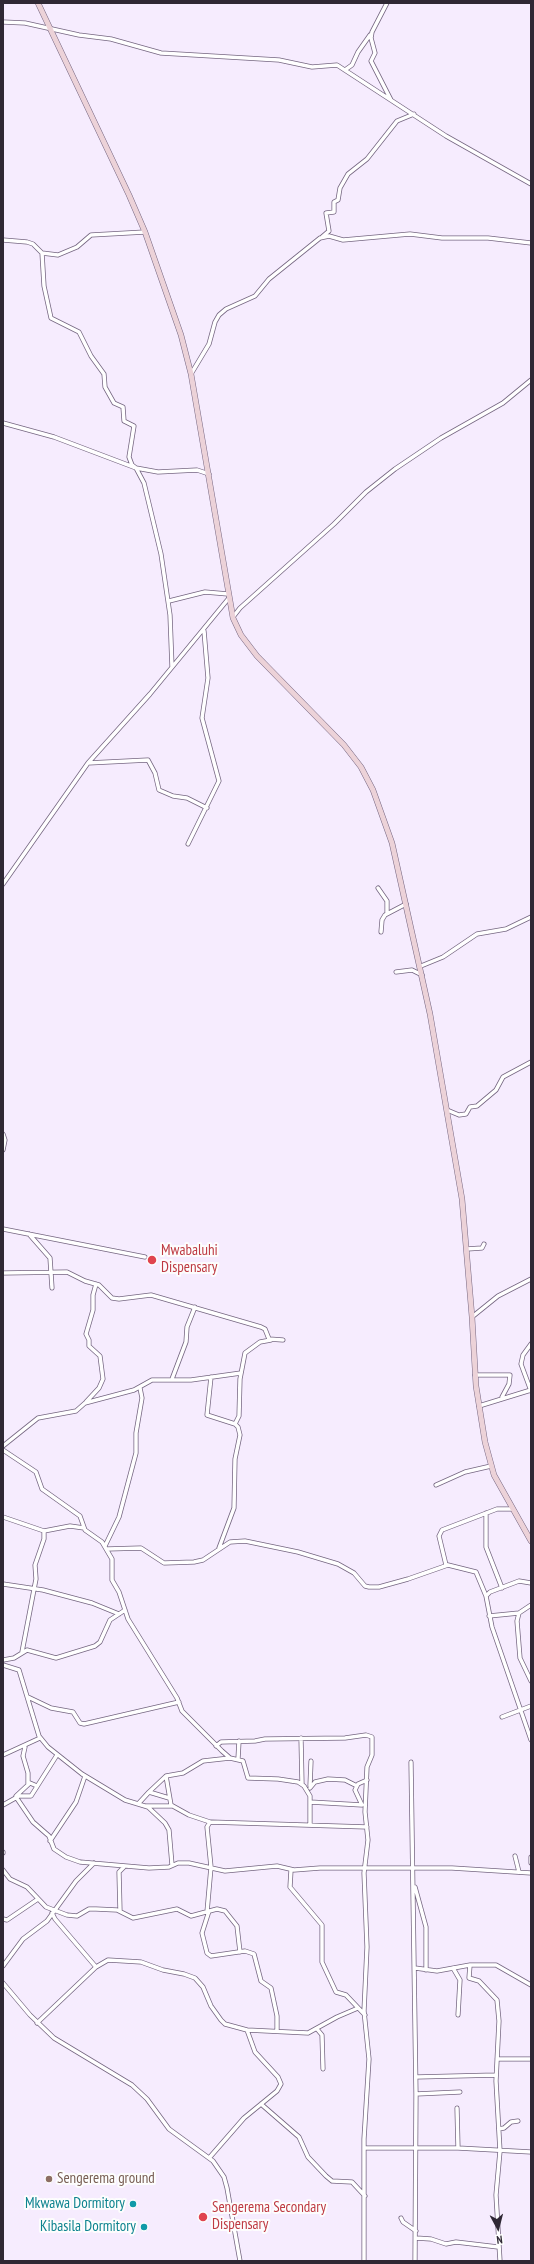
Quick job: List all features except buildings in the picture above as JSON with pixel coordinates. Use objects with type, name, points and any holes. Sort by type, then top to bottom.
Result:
[{"type":"street","points":[[38,3],[50,30],[71,69],[145,232],[167,294],[191,374],[210,474],[226,569],[228,596],[233,618],[241,635],[257,656],[344,744],[361,767],[373,790],[392,843],[423,975],[462,1199],[478,1406],[491,1466],[502,1490],[531,1541]]},
{"type":"street","points":[[345,70],[352,65],[387,3]]},
{"type":"street","points":[[3,22],[25,23],[50,30],[111,39],[155,52],[279,60],[312,68],[336,65],[471,150],[531,184]]},
{"type":"street","points":[[372,32],[371,38],[375,54],[372,61],[391,100]]},
{"type":"street","points":[[191,374],[209,344],[215,322],[219,315],[226,309],[255,296],[269,279],[328,231],[326,213],[334,212],[334,202],[338,200],[340,188],[348,174],[356,166],[368,159],[396,121],[414,114]]},
{"type":"street","points":[[3,240],[31,243],[42,253],[58,255],[67,253],[77,247],[91,234],[145,232]]},
{"type":"street","points":[[320,238],[329,236],[343,240],[410,234],[442,238],[488,238],[531,243]]},
{"type":"street","points":[[42,253],[44,286],[50,316],[53,320],[78,332],[91,356],[104,374],[105,387],[114,403],[123,407],[123,421],[134,426],[129,457],[132,465],[136,468],[144,483],[161,554],[169,601],[172,667]]},
{"type":"street","points":[[233,618],[240,608],[311,545],[366,492],[395,469],[441,438],[503,403],[531,380]]},
{"type":"street","points":[[3,423],[54,437],[136,468],[158,472],[197,470],[210,474]]},
{"type":"street","points":[[169,601],[205,592],[228,596]]},
{"type":"street","points":[[3,884],[88,764],[204,631],[228,596]]},
{"type":"street","points":[[188,844],[219,782],[202,718],[208,678],[204,631]]},
{"type":"street","points":[[88,764],[120,760],[149,761],[155,773],[159,790],[173,796],[187,798],[206,808]]},
{"type":"street","points":[[378,888],[387,901],[386,914],[383,917],[381,932]]},
{"type":"street","points":[[386,914],[407,904]]},
{"type":"street","points":[[421,966],[443,958],[477,934],[506,929],[531,917]]},
{"type":"street","points":[[396,972],[412,970],[423,975]]},
{"type":"street","points":[[447,1110],[459,1115],[466,1114],[471,1107],[477,1106],[496,1090],[503,1077],[531,1062]]},
{"type":"street","points":[[3,1134],[5,1140],[3,1150]]},
{"type":"street","points":[[3,1229],[146,1257]]},
{"type":"street","points":[[28,1233],[49,1256],[52,1271],[52,1288]]},
{"type":"street","points":[[467,1249],[482,1248],[484,1244]]},
{"type":"street","points":[[3,1273],[52,1271],[67,1272],[85,1281],[96,1284],[109,1296],[116,1299],[152,1295],[264,1328],[268,1338],[272,1340]]},
{"type":"street","points":[[472,1317],[503,1293],[531,1279]]},
{"type":"street","points":[[3,1446],[36,1418],[75,1411],[99,1388],[103,1378],[100,1356],[89,1346],[89,1340],[86,1334],[93,1310],[93,1295],[96,1284]]},
{"type":"street","points":[[172,1380],[186,1342],[187,1327],[195,1307]]},
{"type":"street","points":[[234,1424],[239,1416],[241,1374],[246,1351],[260,1342],[283,1340]]},
{"type":"street","points":[[478,1406],[502,1397],[531,1390],[521,1364],[523,1355],[531,1344]]},
{"type":"street","points":[[86,1402],[140,1388],[152,1380],[172,1380],[241,1374]]},
{"type":"street","points":[[475,1375],[510,1375],[509,1384],[502,1397]]},
{"type":"street","points":[[211,1377],[207,1415],[234,1424],[238,1428],[240,1435],[235,1459],[234,1508],[219,1548]]},
{"type":"street","points":[[106,1547],[119,1517],[136,1453],[136,1433],[142,1397],[140,1388]]},
{"type":"street","points":[[3,1450],[36,1472],[42,1488],[80,1516],[84,1528]]},
{"type":"street","points":[[436,1485],[465,1472],[491,1466]]},
{"type":"street","points":[[446,1565],[439,1533],[455,1524],[501,1508],[514,1509]]},
{"type":"street","points":[[486,1513],[486,1547],[502,1588]]},
{"type":"street","points":[[3,1517],[44,1530],[70,1526],[84,1528],[99,1538],[106,1547],[112,1559],[112,1580],[119,1592],[128,1619],[179,1702],[183,1712],[216,1746],[236,1759],[244,1762],[248,1778],[278,1779],[302,1784]]},
{"type":"street","points":[[21,1653],[36,1579],[35,1565],[44,1539],[44,1530]]},
{"type":"street","points":[[106,1547],[141,1548],[158,1560],[168,1563],[199,1562],[230,1542],[245,1541],[298,1552],[348,1568],[365,1586],[369,1587],[379,1587],[408,1579],[446,1565],[476,1572],[486,1596],[489,1616],[531,1740]]},
{"type":"street","points":[[486,1596],[489,1593],[519,1581],[531,1583]]},
{"type":"street","points":[[3,1584],[33,1588],[98,1605],[119,1614]]},
{"type":"street","points":[[489,1616],[519,1614],[531,1605]]},
{"type":"street","points":[[3,1660],[10,1660],[21,1653],[30,1650],[61,1658],[95,1646],[100,1642],[109,1622],[125,1610]]},
{"type":"street","points":[[519,1614],[517,1621],[519,1656],[531,1681]]},
{"type":"street","points":[[3,1665],[19,1670],[40,1738],[57,1755],[85,1776],[125,1800],[146,1806],[163,1805],[173,1807],[210,1822],[367,1827]]},
{"type":"street","points":[[28,1697],[49,1707],[73,1712],[80,1723],[84,1724],[179,1702]]},
{"type":"street","points":[[502,1717],[531,1706]]},
{"type":"street","points":[[216,1746],[221,1742],[371,1736],[372,1755],[368,1766],[365,1812],[368,1845],[365,1868],[367,1947],[365,2015],[369,2059],[364,2148],[364,2261]]},
{"type":"street","points":[[3,1755],[40,1738]]},
{"type":"street","points":[[301,1738],[302,1784],[309,1793]]},
{"type":"street","points":[[236,1759],[239,1742]]},
{"type":"street","points":[[25,1746],[23,1756],[28,1773],[28,1784]]},
{"type":"street","points":[[15,1797],[31,1796],[57,1755]]},
{"type":"street","points":[[138,1804],[166,1776],[183,1773],[203,1761],[236,1759]]},
{"type":"street","points":[[310,1824],[309,1793],[311,1761]]},
{"type":"street","points":[[411,1762],[414,1868],[416,2077],[415,2261]]},
{"type":"street","points":[[50,1841],[76,1802],[85,1776]]},
{"type":"street","points":[[166,1776],[169,1798],[173,1807]]},
{"type":"street","points":[[310,1788],[316,1782],[328,1778],[345,1780],[357,1786]]},
{"type":"street","points":[[365,1812],[355,1792],[357,1786],[367,1780]]},
{"type":"street","points":[[3,1805],[15,1797],[28,1784],[32,1783],[37,1786]]},
{"type":"street","points":[[149,1792],[169,1798]]},
{"type":"street","points":[[15,1797],[33,1822],[49,1836],[54,1849],[66,1857],[80,1862],[124,1867],[162,1868],[188,1863],[225,1871],[274,1866],[291,1870],[470,1868],[531,1873]]},
{"type":"street","points":[[310,1802],[362,1804]]},
{"type":"street","points":[[146,1806],[168,1827],[172,1865]]},
{"type":"street","points":[[210,1822],[207,1827],[211,1869],[208,1911],[202,1933],[207,1953],[211,1956],[252,1952],[256,1956],[261,1980],[271,1988],[277,2016],[277,2031]]},
{"type":"street","points":[[515,1856],[519,1872]]},
{"type":"street","points":[[531,1857],[531,1863]]},
{"type":"street","points":[[3,1966],[23,1939],[47,1921],[52,1911],[76,1881],[95,1863]]},
{"type":"street","points":[[120,1912],[119,1872],[124,1867]]},
{"type":"street","points":[[291,1870],[290,1887],[322,1925],[322,1962],[336,1992],[346,1995],[365,2015]]},
{"type":"street","points":[[3,1871],[10,1879],[27,1886],[38,1899],[52,1911],[96,1967]]},
{"type":"street","points":[[414,1884],[426,1927],[426,1970]]},
{"type":"street","points":[[3,1919],[7,1920],[38,1899]]},
{"type":"street","points":[[52,1911],[74,1916],[92,1909],[120,1912],[133,1918],[177,1909],[191,1916],[208,1911],[220,1910],[229,1914],[237,1926],[240,1952]]},
{"type":"street","points":[[37,2023],[96,1967],[108,1960],[117,1959],[140,1962],[163,1970],[190,1975],[203,1987],[211,2006],[220,2020],[225,2024],[247,2030],[308,2033],[332,2019],[358,2008]]},
{"type":"street","points":[[415,1968],[437,1971],[470,1965],[500,1966],[531,1985]]},
{"type":"street","points":[[470,1965],[469,1978],[479,1981],[497,1999],[496,2075],[500,2150],[496,2195],[500,2261]]},
{"type":"street","points":[[452,1968],[460,1980],[458,2015]]},
{"type":"street","points":[[3,1983],[37,2023],[54,2038],[132,2085],[147,2099],[169,2129],[210,2157],[224,2177],[240,2261]]},
{"type":"street","points":[[317,2029],[322,2035],[323,2069]]},
{"type":"street","points":[[210,2157],[244,2118],[280,2087],[280,2080],[255,2052],[247,2030]]},
{"type":"street","points":[[497,2059],[531,2059]]},
{"type":"street","points":[[416,2077],[496,2075]]},
{"type":"street","points":[[416,2094],[460,2092]]},
{"type":"street","points":[[261,2104],[298,2137],[308,2157],[329,2179],[337,2182],[352,2182],[365,2196]]},
{"type":"street","points":[[457,2108],[458,2148]]},
{"type":"street","points":[[499,2129],[504,2128],[511,2122],[518,2121]]},
{"type":"street","points":[[364,2148],[458,2148],[531,2152]]},
{"type":"street","points":[[401,2218],[403,2222],[416,2231]]},
{"type":"street","points":[[416,2238],[431,2239],[446,2244],[456,2242],[498,2247]]},
{"type":"place","name":"Mwabaluhi Dispensary","points":[[152,1260]]},
{"type":"place","name":"Sengerema ground","points":[[49,2179]]},
{"type":"place","name":"Mkwawa Dormitory","points":[[133,2204]]},
{"type":"place","name":"Sengerema Secondary Dispensary","points":[[203,2217]]},
{"type":"place","name":"Kibasila Dormitory","points":[[144,2227]]}]
